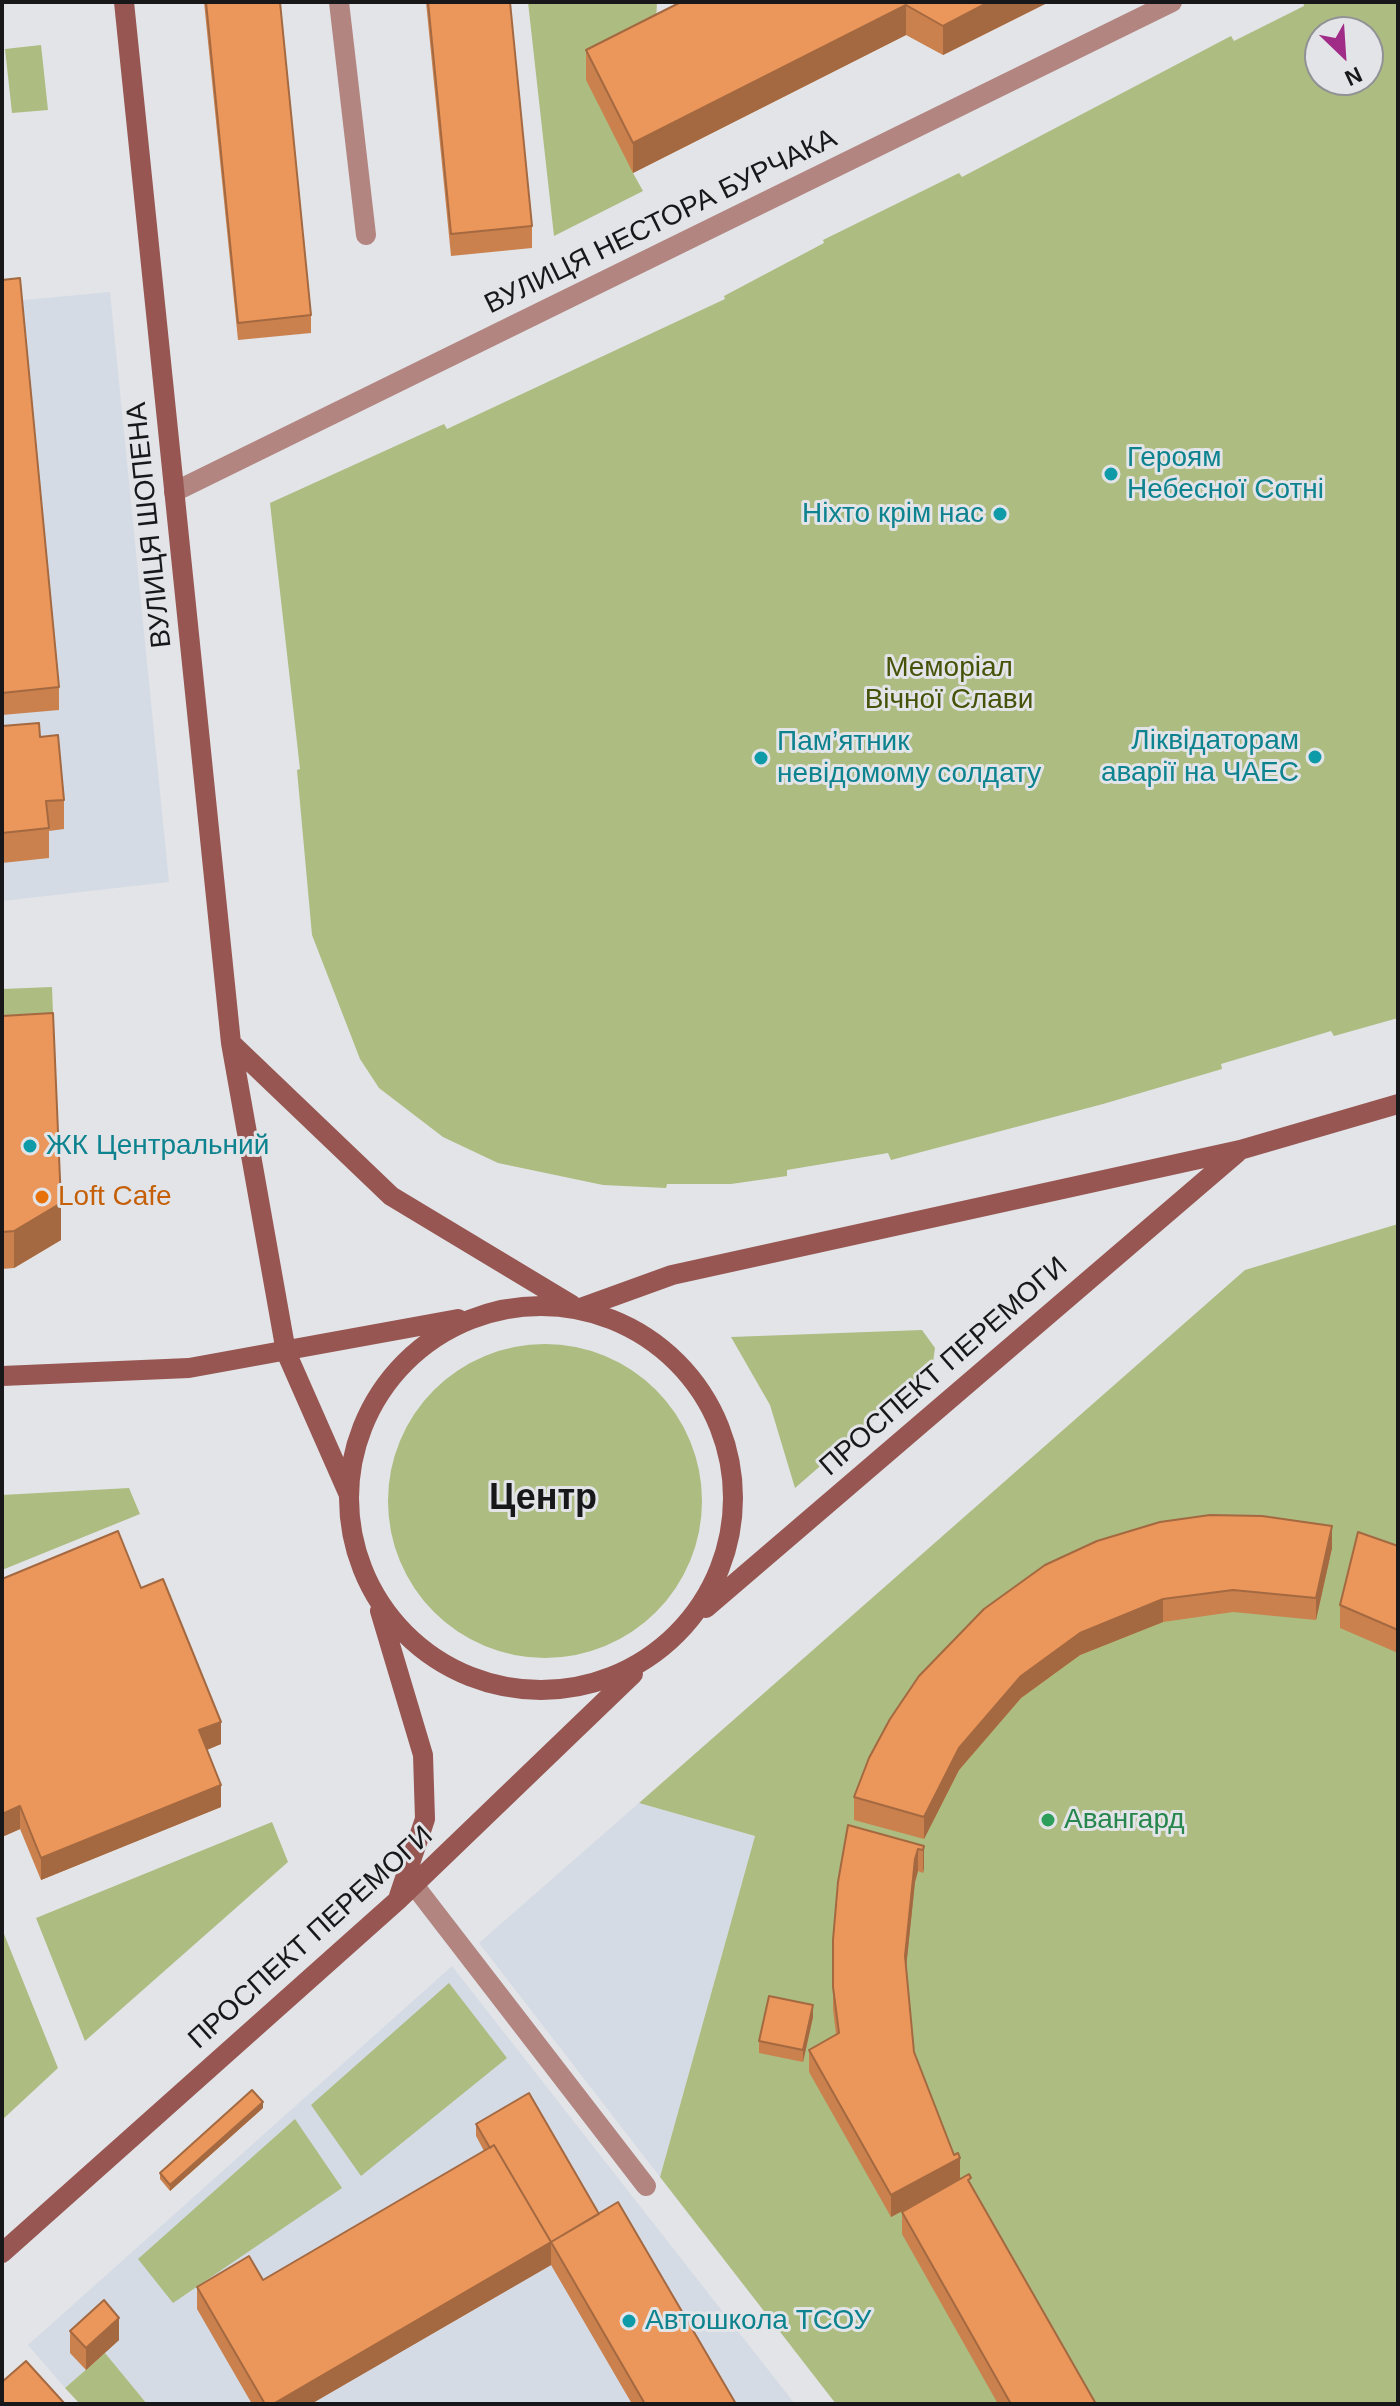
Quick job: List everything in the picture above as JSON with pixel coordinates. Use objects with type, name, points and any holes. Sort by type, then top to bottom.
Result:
[{"type":"main road","name":"ВУЛИЦЯ ШОПЕНА","points":[[124,2],[231,1043],[286,1352],[349,1495]]},
{"type":"main road","points":[[231,1043],[391,1196],[578,1309],[621,1323],[660,1346],[692,1378],[716,1416],[730,1459],[734,1504],[727,1549],[711,1591],[684,1627],[650,1657],[610,1678],[566,1689],[521,1690],[477,1680],[437,1660],[402,1632],[375,1595],[362,1570],[355,1545],[349,1495],[361,1430],[380,1393],[406,1362],[439,1336],[486,1314]]},
{"type":"main road","points":[[2,1376],[189,1368],[527,1306],[578,1309],[672,1275],[1240,1150],[1398,1104]]},
{"type":"main road","name":"ПРОСПЕКТ ПЕРЕМОГИ","points":[[684,1627],[1240,1150]]},
{"type":"main road","points":[[375,1595],[423,1755],[425,1819],[398,1900]]},
{"type":"main road","name":"ПРОСПЕКТ ПЕРЕМОГИ","points":[[2,2253],[398,1900],[650,1657]]},
{"type":"street","points":[[339,2],[366,235]]},
{"type":"street","name":"ВУЛИЦЯ НЕСТОРА БУРЧАКА","points":[[174,492],[1172,2]]},
{"type":"street","points":[[414,1885],[646,2186]]},
{"type":"shaded area","points":[[110,292],[169,882],[2,901],[2,302]]},
{"type":"shaded area","points":[[639,1803],[755,1836],[660,2177],[479,1943]]},
{"type":"shaded area","points":[[452,1966],[795,2404],[147,2404],[105,2354],[65,2388],[28,2345]]},
{"type":"green space","points":[[528,2],[657,2],[655,45],[633,173],[643,191],[554,236]]},
{"type":"green space","name":"Меморіал Вічної Слави","points":[[1303,2],[1398,2],[1398,1018],[1334,1036],[1331,1031],[1221,1064],[1222,1069],[1103,1104],[891,1160],[888,1153],[787,1170],[787,1176],[731,1184],[667,1184],[666,1188],[603,1185],[498,1163],[443,1137],[379,1088],[360,1059],[312,935],[297,770],[300,769],[270,503],[444,424],[447,429],[725,299],[724,296],[824,243],[823,240],[959,173],[962,177],[1231,36],[1234,41],[1304,6]]},
{"type":"green space","points":[[41,45],[48,110],[12,113],[5,49]]},
{"type":"green space","points":[[52,987],[54,1040],[2,1042],[2,989]]},
{"type":"green space","name":"Авангард","points":[[1398,1224],[1398,2404],[836,2404],[660,2177],[755,1836],[639,1803],[1245,1270]]},
{"type":"green space","points":[[922,1330],[935,1348],[932,1369],[795,1488],[770,1405],[731,1337]]},
{"type":"green space","points":[[545,1344],[576,1347],[619,1362],[645,1379],[667,1401],[684,1427],[695,1455],[702,1501],[699,1532],[684,1575],[667,1601],[645,1623],[619,1640],[591,1651],[545,1658],[514,1655],[471,1640],[445,1623],[423,1601],[406,1575],[395,1547],[388,1501],[391,1470],[406,1427],[423,1401],[445,1379],[471,1362],[499,1351]]},
{"type":"green space","points":[[129,1488],[140,1514],[2,1570],[2,1495]]},
{"type":"green space","points":[[272,1822],[288,1862],[85,2041],[36,1918]]},
{"type":"green space","points":[[2,1929],[58,2068],[2,2120]]},
{"type":"green space","points":[[449,1983],[507,2058],[361,2176],[311,2105]]},
{"type":"green space","points":[[295,2119],[342,2188],[173,2303],[138,2259]]},
{"type":"green space","points":[[105,2353],[147,2404],[80,2404],[65,2388]]},
{"type":"building","points":[[206,2],[280,2],[311,315],[238,323]]},
{"type":"building","points":[[428,2],[510,2],[532,226],[451,234]]},
{"type":"building","points":[[681,2],[989,2],[943,26],[906,5],[633,143],[586,50]]},
{"type":"building","points":[[20,278],[59,687],[2,693],[2,280]]},
{"type":"building","points":[[39,723],[40,737],[58,735],[64,800],[46,801],[49,828],[2,833],[2,726]]},
{"type":"building","name":"ЖК Центральний","points":[[53,1013],[61,1203],[14,1231],[2,1232],[2,1016]]},
{"type":"building","points":[[1210,1515],[1262,1516],[1332,1526],[1316,1598],[1233,1590],[1163,1599],[1080,1633],[1021,1676],[959,1748],[924,1817],[854,1797],[869,1758],[919,1676],[984,1609],[1045,1565],[1097,1541],[1160,1522]]},
{"type":"building","points":[[118,1531],[141,1588],[163,1579],[221,1722],[199,1730],[221,1785],[41,1858],[20,1806],[2,1814],[2,1579]]},
{"type":"building","points":[[1358,1532],[1398,1546],[1398,1630],[1340,1605]]},
{"type":"building","points":[[848,1825],[924,1846],[923,1850],[918,1849],[915,1859],[905,1956],[914,2052],[954,2155],[958,2153],[960,2158],[891,2195],[809,2050],[839,2033],[833,1987],[833,1940],[838,1882]]},
{"type":"building","points":[[769,1996],[813,2005],[803,2050],[759,2041]]},
{"type":"building","points":[[252,2090],[263,2102],[170,2185],[160,2173]]},
{"type":"building","points":[[529,2093],[599,2214],[551,2242],[494,2145],[490,2148],[476,2124]]},
{"type":"building","points":[[494,2145],[551,2242],[273,2404],[265,2404],[197,2287],[249,2256],[263,2280]]},
{"type":"building","points":[[969,2174],[971,2178],[968,2180],[1096,2404],[1011,2404],[902,2212]]},
{"type":"building","name":"Автошкола ТСОУ","points":[[618,2202],[736,2404],[645,2404],[551,2242]]},
{"type":"building","points":[[104,2300],[119,2318],[86,2348],[70,2331]]},
{"type":"building","points":[[26,2361],[65,2404],[2,2404],[2,2382]]},
{"type":"place","name":"Героям Небесної Сотні","points":[[1111,474]]},
{"type":"place","name":"Ніхто крім нас","points":[[1000,514]]},
{"type":"place","name":"Ліквідаторам аварії на ЧАЕС","points":[[1315,757]]},
{"type":"place","name":"Пам’ятник невідомому солдату","points":[[761,758]]},
{"type":"place","name":"ЖК Центральний","points":[[30,1146]]},
{"type":"place","name":"Loft Cafe","points":[[42,1197]]},
{"type":"place","name":"Авангард","points":[[1048,1820]]},
{"type":"place","name":"Автошкола ТСОУ","points":[[629,2321]]},
{"type":"district","name":"Центр","points":[[543,1499]]}]
